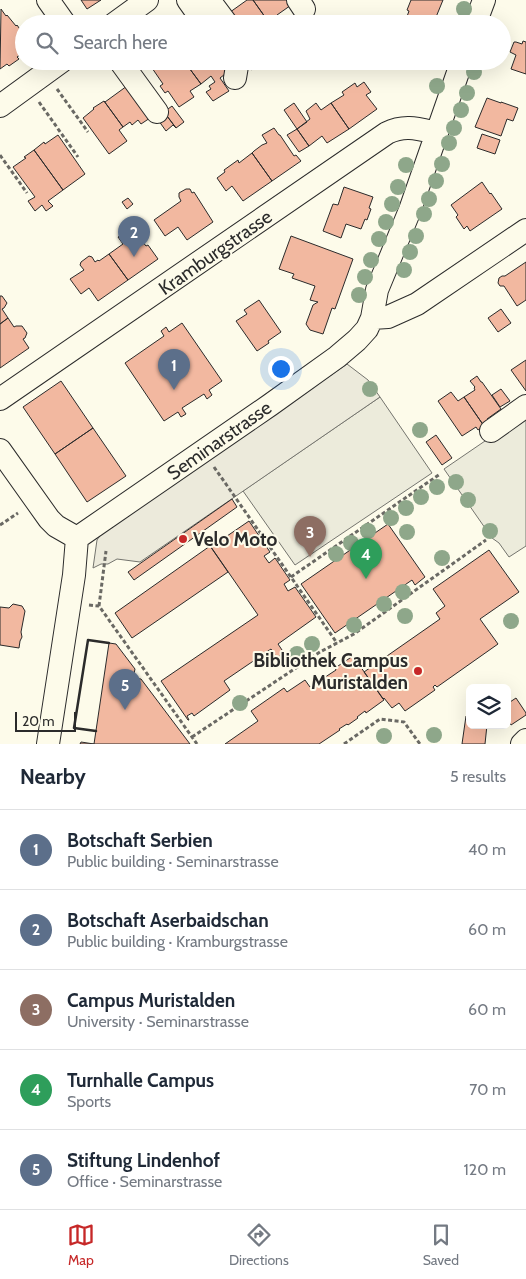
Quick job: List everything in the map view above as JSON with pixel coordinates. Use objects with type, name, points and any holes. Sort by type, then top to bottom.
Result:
[{"type":"street","points":[[48,0],[59,15]]},
{"type":"street","points":[[126,15],[147,0]]},
{"type":"street","points":[[188,0],[199,15]]},
{"type":"street","points":[[210,0],[221,15]]},
{"type":"street","points":[[478,15],[484,0]]},
{"type":"street","points":[[0,106],[50,70]]},
{"type":"street","points":[[128,70],[161,108],[139,70]]},
{"type":"street","name":"Seminarstrasse","points":[[77,538],[337,357],[366,329],[372,318],[377,290],[410,210],[459,70]]},
{"type":"street","name":"Kramburgstrasse","points":[[0,399],[387,133],[399,128],[437,133]]},
{"type":"street","points":[[372,318],[388,317],[414,306],[526,230]]},
{"type":"street","points":[[491,431],[526,406]]},
{"type":"street","points":[[0,450],[49,519],[56,526],[77,538],[74,575],[48,744]]},
{"type":"street","points":[[522,744],[526,740]]},
{"type":"path","points":[[54,84],[88,132]]},
{"type":"path","points":[[36,97],[78,156]]},
{"type":"path","points":[[0,155],[27,192]]},
{"type":"path","points":[[203,451],[337,643]]},
{"type":"path","points":[[291,577],[440,474]]},
{"type":"path","points":[[0,525],[21,511]]},
{"type":"path","points":[[192,737],[320,652],[354,634],[486,540]]},
{"type":"path","points":[[106,551],[98,606],[197,744]]},
{"type":"path","points":[[83,604],[98,606]]},
{"type":"path","points":[[344,744],[382,719],[404,722],[420,744]]},
{"type":"shaded area","points":[[347,364],[368,380],[380,397],[140,562],[117,559],[108,564],[101,564],[93,568],[97,540],[101,534]]},
{"type":"shaded area","points":[[380,397],[432,473],[295,565],[243,491]]},
{"type":"shaded area","points":[[526,413],[526,546],[509,557],[499,543],[492,538],[444,469]]},
{"type":"building","points":[[81,0],[101,0],[87,9]]},
{"type":"building","points":[[247,0],[253,0],[264,15],[226,15]]},
{"type":"building","points":[[253,0],[291,0],[294,3],[277,15],[264,15]]},
{"type":"building","points":[[411,0],[443,0],[437,15],[408,15],[409,11],[407,10]]},
{"type":"building","points":[[1,9],[15,25],[15,62],[0,69]]},
{"type":"building","points":[[523,41],[526,42],[526,74],[511,69],[516,55],[511,52],[514,42],[522,44]]},
{"type":"building","points":[[153,70],[191,70],[201,84],[190,91],[194,97],[179,107],[168,91],[165,93],[160,86],[163,84]]},
{"type":"building","points":[[191,70],[229,71],[220,78],[229,91],[213,101],[206,92],[211,89],[209,86],[215,82],[211,76],[201,84]]},
{"type":"building","points":[[364,82],[371,92],[366,95],[377,109],[349,129],[331,103],[344,95],[342,92],[355,83],[357,87]]},
{"type":"building","points":[[127,86],[150,118],[141,124],[138,120],[132,125],[130,122],[123,127],[104,101]]},
{"type":"building","points":[[487,98],[518,108],[513,121],[507,119],[501,136],[475,127]]},
{"type":"building","points":[[104,101],[123,127],[119,130],[127,141],[109,154],[83,118]]},
{"type":"building","points":[[294,103],[307,122],[297,129],[284,110]]},
{"type":"building","points":[[316,103],[321,110],[331,103],[349,129],[327,143],[322,136],[309,146],[297,129],[310,119],[306,111]]},
{"type":"building","points":[[172,106],[184,122],[176,128],[164,112]]},
{"type":"building","points":[[164,112],[176,128],[173,125],[166,131],[156,117]]},
{"type":"building","points":[[274,128],[294,156],[296,155],[301,161],[272,181],[252,153],[267,143],[262,135]]},
{"type":"building","points":[[297,129],[309,146],[299,152],[287,135]]},
{"type":"building","points":[[482,134],[500,140],[495,154],[477,148]]},
{"type":"building","points":[[58,135],[85,174],[63,190],[34,150]]},
{"type":"building","points":[[34,150],[63,190],[48,201],[53,206],[46,211],[42,205],[35,211],[28,201],[35,197],[13,167]]},
{"type":"building","points":[[252,153],[272,181],[243,201],[232,186],[226,191],[217,178],[225,172],[224,170],[238,160],[239,163]]},
{"type":"building","points":[[482,182],[502,209],[470,231],[467,226],[464,229],[451,205]]},
{"type":"building","points":[[344,187],[373,197],[367,220],[365,219],[361,229],[346,224],[341,238],[323,231],[333,204],[338,205]]},
{"type":"building","points":[[190,189],[192,193],[194,192],[213,222],[187,240],[178,227],[165,236],[154,220],[181,201],[179,193]]},
{"type":"building","points":[[128,198],[133,204],[127,209],[122,202]]},
{"type":"building","points":[[130,229],[146,246],[148,245],[158,259],[128,280],[109,254],[123,244],[118,237]]},
{"type":"building","points":[[291,236],[353,259],[335,309],[332,308],[323,334],[310,330],[306,324],[313,305],[318,302],[310,300],[315,286],[292,278],[294,274],[279,269]]},
{"type":"building","points":[[109,254],[128,280],[98,301],[89,288],[81,294],[70,279],[84,270],[80,265],[81,262],[89,256],[95,262],[99,261]]},
{"type":"building","points":[[526,262],[526,300],[517,306],[504,286],[500,286],[498,283],[499,278]]},
{"type":"building","points":[[0,296],[7,303],[2,309],[8,318],[0,324]]},
{"type":"building","points":[[259,300],[281,332],[257,351],[236,321],[247,314],[244,310]]},
{"type":"building","points":[[501,309],[511,323],[498,332],[488,318]]},
{"type":"building","points":[[8,318],[14,327],[22,326],[27,333],[23,339],[29,348],[0,368],[0,324]]},
{"type":"building","points":[[182,323],[222,381],[209,390],[212,395],[207,399],[204,394],[182,408],[186,414],[181,417],[178,412],[164,421],[125,363],[164,336],[161,331],[166,327],[169,332]]},
{"type":"building","points":[[526,360],[526,391],[511,370]]},
{"type":"building","points":[[477,376],[501,409],[487,419],[490,422],[484,426],[464,397],[475,390],[470,381]]},
{"type":"building","points":[[61,381],[93,428],[55,454],[23,407]]},
{"type":"building","points":[[501,389],[510,401],[500,407],[492,395]]},
{"type":"building","points":[[451,392],[458,401],[464,397],[484,426],[478,430],[476,427],[462,436],[438,401]]},
{"type":"building","points":[[93,428],[126,476],[87,502],[55,454]]},
{"type":"building","points":[[436,435],[452,458],[442,465],[426,442]]},
{"type":"building","name":"Velo Moto","points":[[232,499],[237,507],[134,580],[128,572]]},
{"type":"building","points":[[249,521],[270,552],[264,556],[269,563],[275,558],[290,580],[284,584],[288,591],[295,587],[316,617],[278,644],[284,653],[277,658],[271,649],[224,681],[230,690],[194,716],[192,713],[187,716],[188,720],[161,681],[258,615],[211,547]]},
{"type":"building","points":[[388,524],[425,577],[415,585],[412,580],[335,633],[301,584]]},
{"type":"building","points":[[210,546],[228,572],[132,638],[115,613]]},
{"type":"building","points":[[489,550],[519,592],[480,619],[498,644],[437,687],[435,685],[433,687],[435,690],[405,711],[399,703],[392,708],[383,699],[364,672],[440,619],[436,613],[445,606],[433,589]]},
{"type":"building","points":[[13,604],[22,606],[25,611],[19,648],[0,645],[0,607],[9,608]]},
{"type":"building","points":[[109,643],[116,644],[135,669],[133,678],[141,679],[190,744],[94,744]]},
{"type":"building","points":[[353,656],[384,700],[366,713],[365,711],[358,718],[319,744],[225,744],[258,721],[251,711],[284,688],[287,692],[305,680],[310,687]]},
{"type":"building","points":[[516,698],[526,715],[511,725],[511,701]]},
{"type":"building","points":[[466,716],[466,729],[487,729],[485,744],[462,744]]},
{"type":"wall","points":[[96,731],[74,728],[88,640],[109,643]]},
{"type":"place","name":"Botschaft Aserbaidschan","points":[[134,257]]},
{"type":"place","name":"Botschaft Serbien","points":[[174,390]]},
{"type":"place","name":"Velo Moto","points":[[183,539]]},
{"type":"place","name":"Campus Muristalden","points":[[310,557]]},
{"type":"place","name":"Turnhalle Campus","points":[[366,579]]},
{"type":"place","name":"Bibliothek Campus Muristalden","points":[[418,671]]},
{"type":"place","name":"Stiftung Lindenhof","points":[[125,710]]}]
